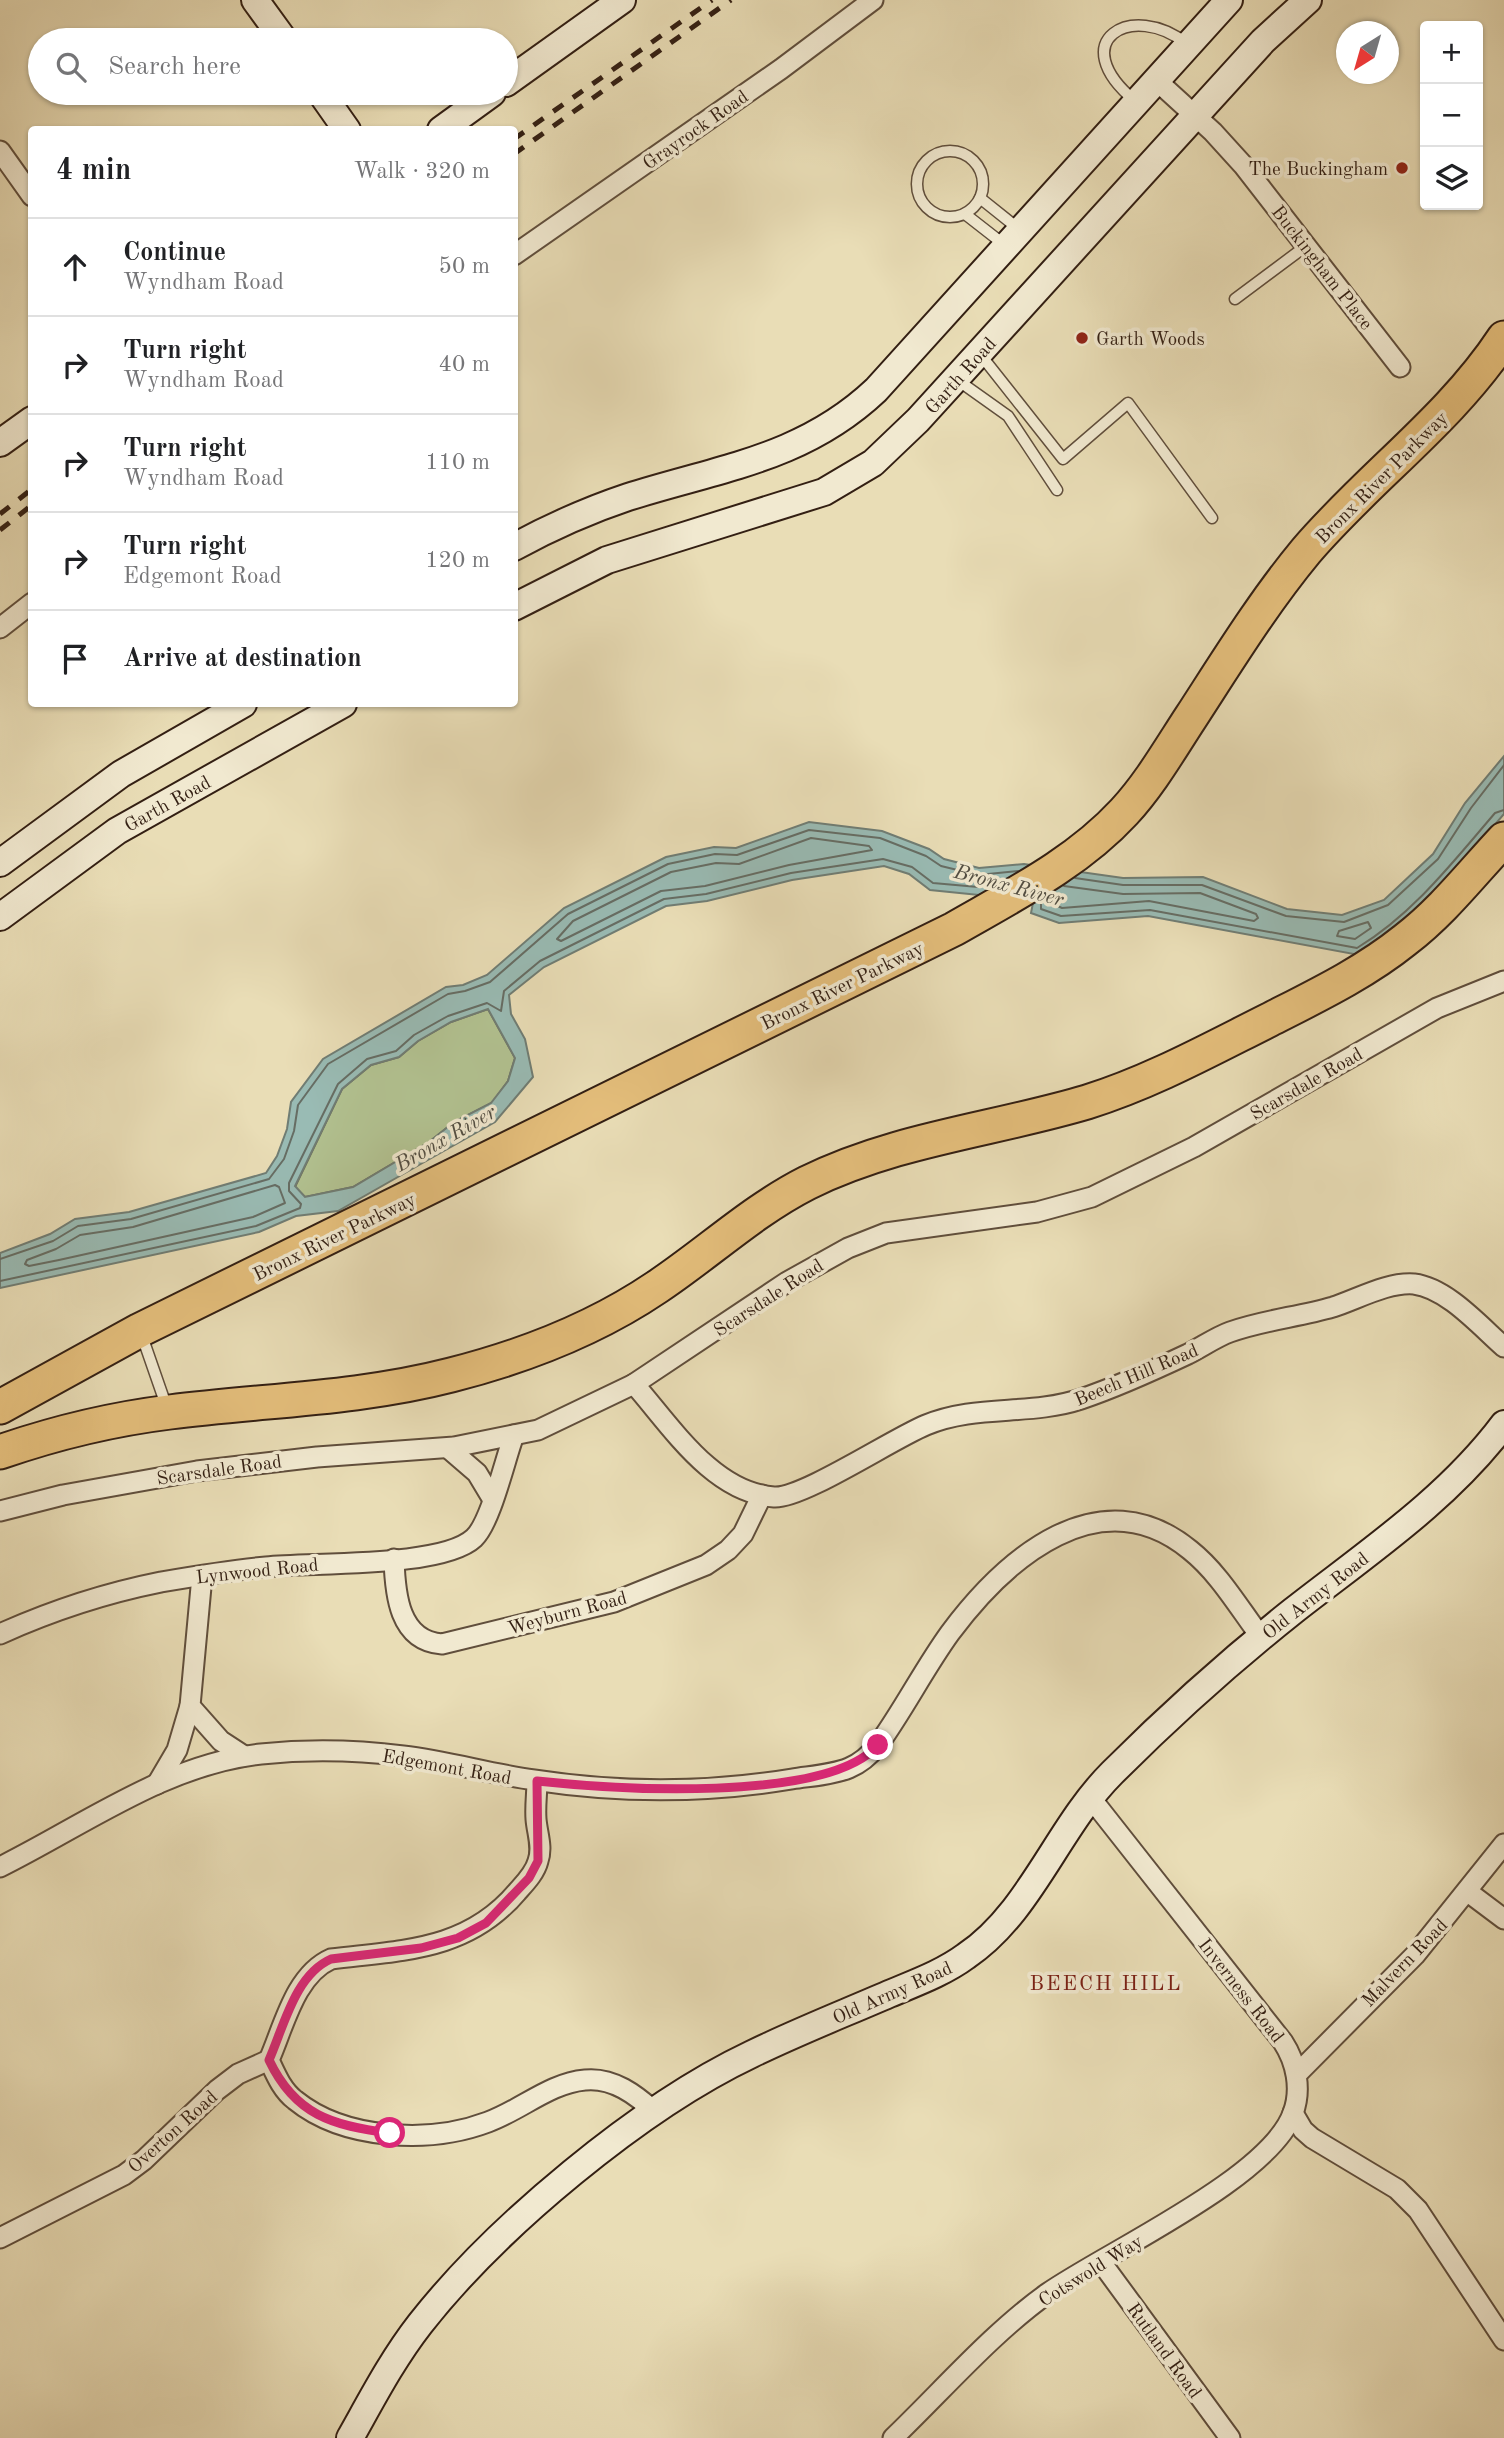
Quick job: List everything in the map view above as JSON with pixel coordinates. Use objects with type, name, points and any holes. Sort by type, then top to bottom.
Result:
[{"type":"highway","name":"Bronx River Parkway","points":[[0,1407],[140,1330],[925,944],[1007,899],[1058,867],[1125,811],[1156,770],[1257,615],[1305,553],[1351,502],[1459,398],[1504,338]]},
{"type":"highway","points":[[0,1452],[89,1427],[168,1412],[345,1396],[393,1388],[465,1371],[557,1339],[626,1306],[685,1267],[744,1221],[806,1184],[842,1167],[909,1144],[1055,1111],[1123,1089],[1192,1059],[1309,999],[1368,967],[1404,941],[1438,911],[1504,839]]},
{"type":"street","points":[[255,0],[275,28]]},
{"type":"street","points":[[518,74],[620,0]]},
{"type":"street","name":"Grayrock Road","points":[[518,252],[769,77],[873,0]]},
{"type":"street","points":[[518,545],[570,520],[627,498],[772,456],[812,439],[849,414],[876,390],[1229,0]]},
{"type":"street","name":"Garth Road","points":[[518,601],[607,560],[781,508],[839,485],[887,450],[956,379],[1263,41],[1308,0]]},
{"type":"street","name":"Buckingham Place","points":[[1156,80],[1196,116],[1242,165],[1400,367]]},
{"type":"street","points":[[329,105],[344,126]]},
{"type":"street","points":[[446,126],[475,105]]},
{"type":"street","points":[[0,151],[28,190]]},
{"type":"street","points":[[3,435],[28,423]]},
{"type":"street","points":[[0,628],[28,606]]},
{"type":"street","points":[[0,863],[121,774],[238,707]]},
{"type":"street","name":"Garth Road","points":[[0,918],[95,846],[338,707]]},
{"type":"street","points":[[71,809],[95,846]]},
{"type":"street","name":"Scarsdale Road","points":[[0,1511],[129,1482],[236,1465],[448,1448],[538,1430],[566,1420],[634,1384],[787,1282],[848,1248],[886,1233],[1037,1212],[1092,1197],[1194,1147],[1437,1008],[1504,981]]},
{"type":"street","name":"Beech Hill Road","points":[[634,1384],[717,1475],[762,1496],[786,1497],[904,1434],[949,1416],[1041,1407],[1081,1399],[1185,1355],[1229,1332],[1302,1317],[1397,1285],[1414,1284],[1439,1294],[1504,1347]]},
{"type":"street","name":"Old Army Road","points":[[350,2438],[401,2351],[458,2280],[554,2191],[656,2112],[713,2074],[749,2055],[932,1976],[974,1951],[1018,1901],[1090,1797],[1144,1741],[1261,1637],[1446,1489],[1504,1424]]},
{"type":"street","name":"Lynwood Road","points":[[0,1634],[72,1605],[159,1583],[265,1567],[436,1555],[466,1544],[485,1522],[514,1435]]},
{"type":"street","points":[[448,1448],[477,1473],[492,1498]]},
{"type":"street","name":"Weyburn Road","points":[[394,1559],[394,1586],[407,1625],[419,1638],[442,1644],[614,1602],[705,1565],[728,1550],[743,1534],[762,1496]]},
{"type":"street","name":"Edgemont Road","points":[[0,1867],[157,1784],[244,1756],[299,1751],[407,1756],[537,1781],[674,1790],[750,1785],[850,1768],[869,1756],[878,1745],[950,1633],[991,1587],[1051,1538],[1096,1521],[1145,1525],[1190,1550],[1214,1574],[1261,1637]]},
{"type":"street","points":[[157,1784],[177,1750],[190,1706],[202,1576]]},
{"type":"street","points":[[190,1706],[221,1741],[244,1756]]},
{"type":"street","points":[[537,1781],[538,1861],[508,1903],[486,1923],[458,1938],[421,1948],[331,1959],[321,1963],[303,1981],[269,2060],[285,2091],[305,2107],[337,2123],[390,2133],[429,2134],[478,2126],[563,2085],[586,2080],[617,2085],[656,2112]]},
{"type":"street","name":"Inverness Road","points":[[1090,1797],[1289,2051],[1297,2074],[1293,2113]]},
{"type":"street","name":"Malvern Road","points":[[1297,2074],[1415,1955],[1504,1844]]},
{"type":"street","points":[[1468,1892],[1504,1919]]},
{"type":"street","name":"Overton Road","points":[[0,2238],[124,2175],[144,2160],[217,2090],[238,2074],[269,2060]]},
{"type":"street","points":[[1293,2113],[1303,2130],[1318,2143],[1397,2189],[1418,2210],[1504,2340]]},
{"type":"street","name":"Cotswold Way","points":[[901,2435],[1017,2318],[1048,2294],[1230,2180],[1273,2143],[1293,2113]]},
{"type":"street","name":"Rutland Road","points":[[1101,2262],[1230,2438]]},
{"type":"lane","points":[[1136,101],[1122,89],[1104,64],[1103,52],[1111,32],[1131,21],[1141,20],[1171,29],[1187,44]]},
{"type":"lane","points":[[965,214],[980,198],[982,173],[973,159],[964,153],[946,150],[934,154],[922,165],[916,186],[925,206],[945,217],[965,214],[1014,239]]},
{"type":"lane","points":[[980,198],[1014,239]]},
{"type":"lane","points":[[1235,299],[1306,246]]},
{"type":"lane","points":[[979,353],[1063,459],[1128,403],[1212,518]]},
{"type":"lane","points":[[956,379],[1008,416],[1057,490]]},
{"type":"lane","points":[[140,1330],[168,1412]]},
{"type":"green space","points":[[488,1009],[515,1058],[508,1081],[492,1103],[454,1122],[429,1142],[353,1187],[305,1197],[295,1187],[342,1089],[371,1065],[399,1057],[418,1041],[451,1022]]},
{"type":"water","name":"Bronx River","points":[[1504,756],[1504,814],[1439,890],[1359,955],[1148,916],[1059,923],[1031,913],[1034,898],[994,887],[979,895],[930,890],[909,874],[884,866],[792,880],[707,901],[666,906],[544,967],[509,995],[511,1014],[525,1039],[533,1077],[495,1122],[338,1211],[296,1216],[259,1232],[0,1288],[0,1253],[50,1234],[75,1219],[129,1212],[266,1173],[277,1156],[287,1129],[291,1102],[323,1059],[446,987],[463,985],[487,975],[564,908],[666,857],[714,847],[736,848],[809,822],[882,831],[929,849],[944,859],[979,868],[1024,864],[1123,878],[1203,877],[1287,909],[1342,915],[1384,900],[1433,854],[1465,803]],"holes":[[[488,1009],[515,1058],[508,1081],[491,1103],[454,1122],[429,1142],[353,1187],[305,1197],[295,1186],[342,1089],[371,1065],[399,1057],[418,1041],[451,1022]]]},
{"type":"railway","points":[[518,136],[712,0]]},
{"type":"railway","points":[[518,151],[731,0]]},
{"type":"railway","points":[[0,514],[28,492]]},
{"type":"railway","points":[[0,530],[28,508]]},
{"type":"place","name":"The Buckingham","points":[[1402,168]]},
{"type":"place","name":"Garth Woods","points":[[1082,338]]},
{"type":"district","name":"BEECH HILL","points":[[1106,1983]]},
{"type":"route","points":[[390,2133],[337,2123],[305,2107],[285,2091],[269,2060],[303,1981],[321,1963],[331,1959],[421,1948],[458,1938],[486,1923],[508,1903],[529,1878],[538,1861],[540,1845],[536,1818],[537,1781],[593,1787],[674,1790],[750,1785],[850,1768],[869,1756],[878,1745]]}]
